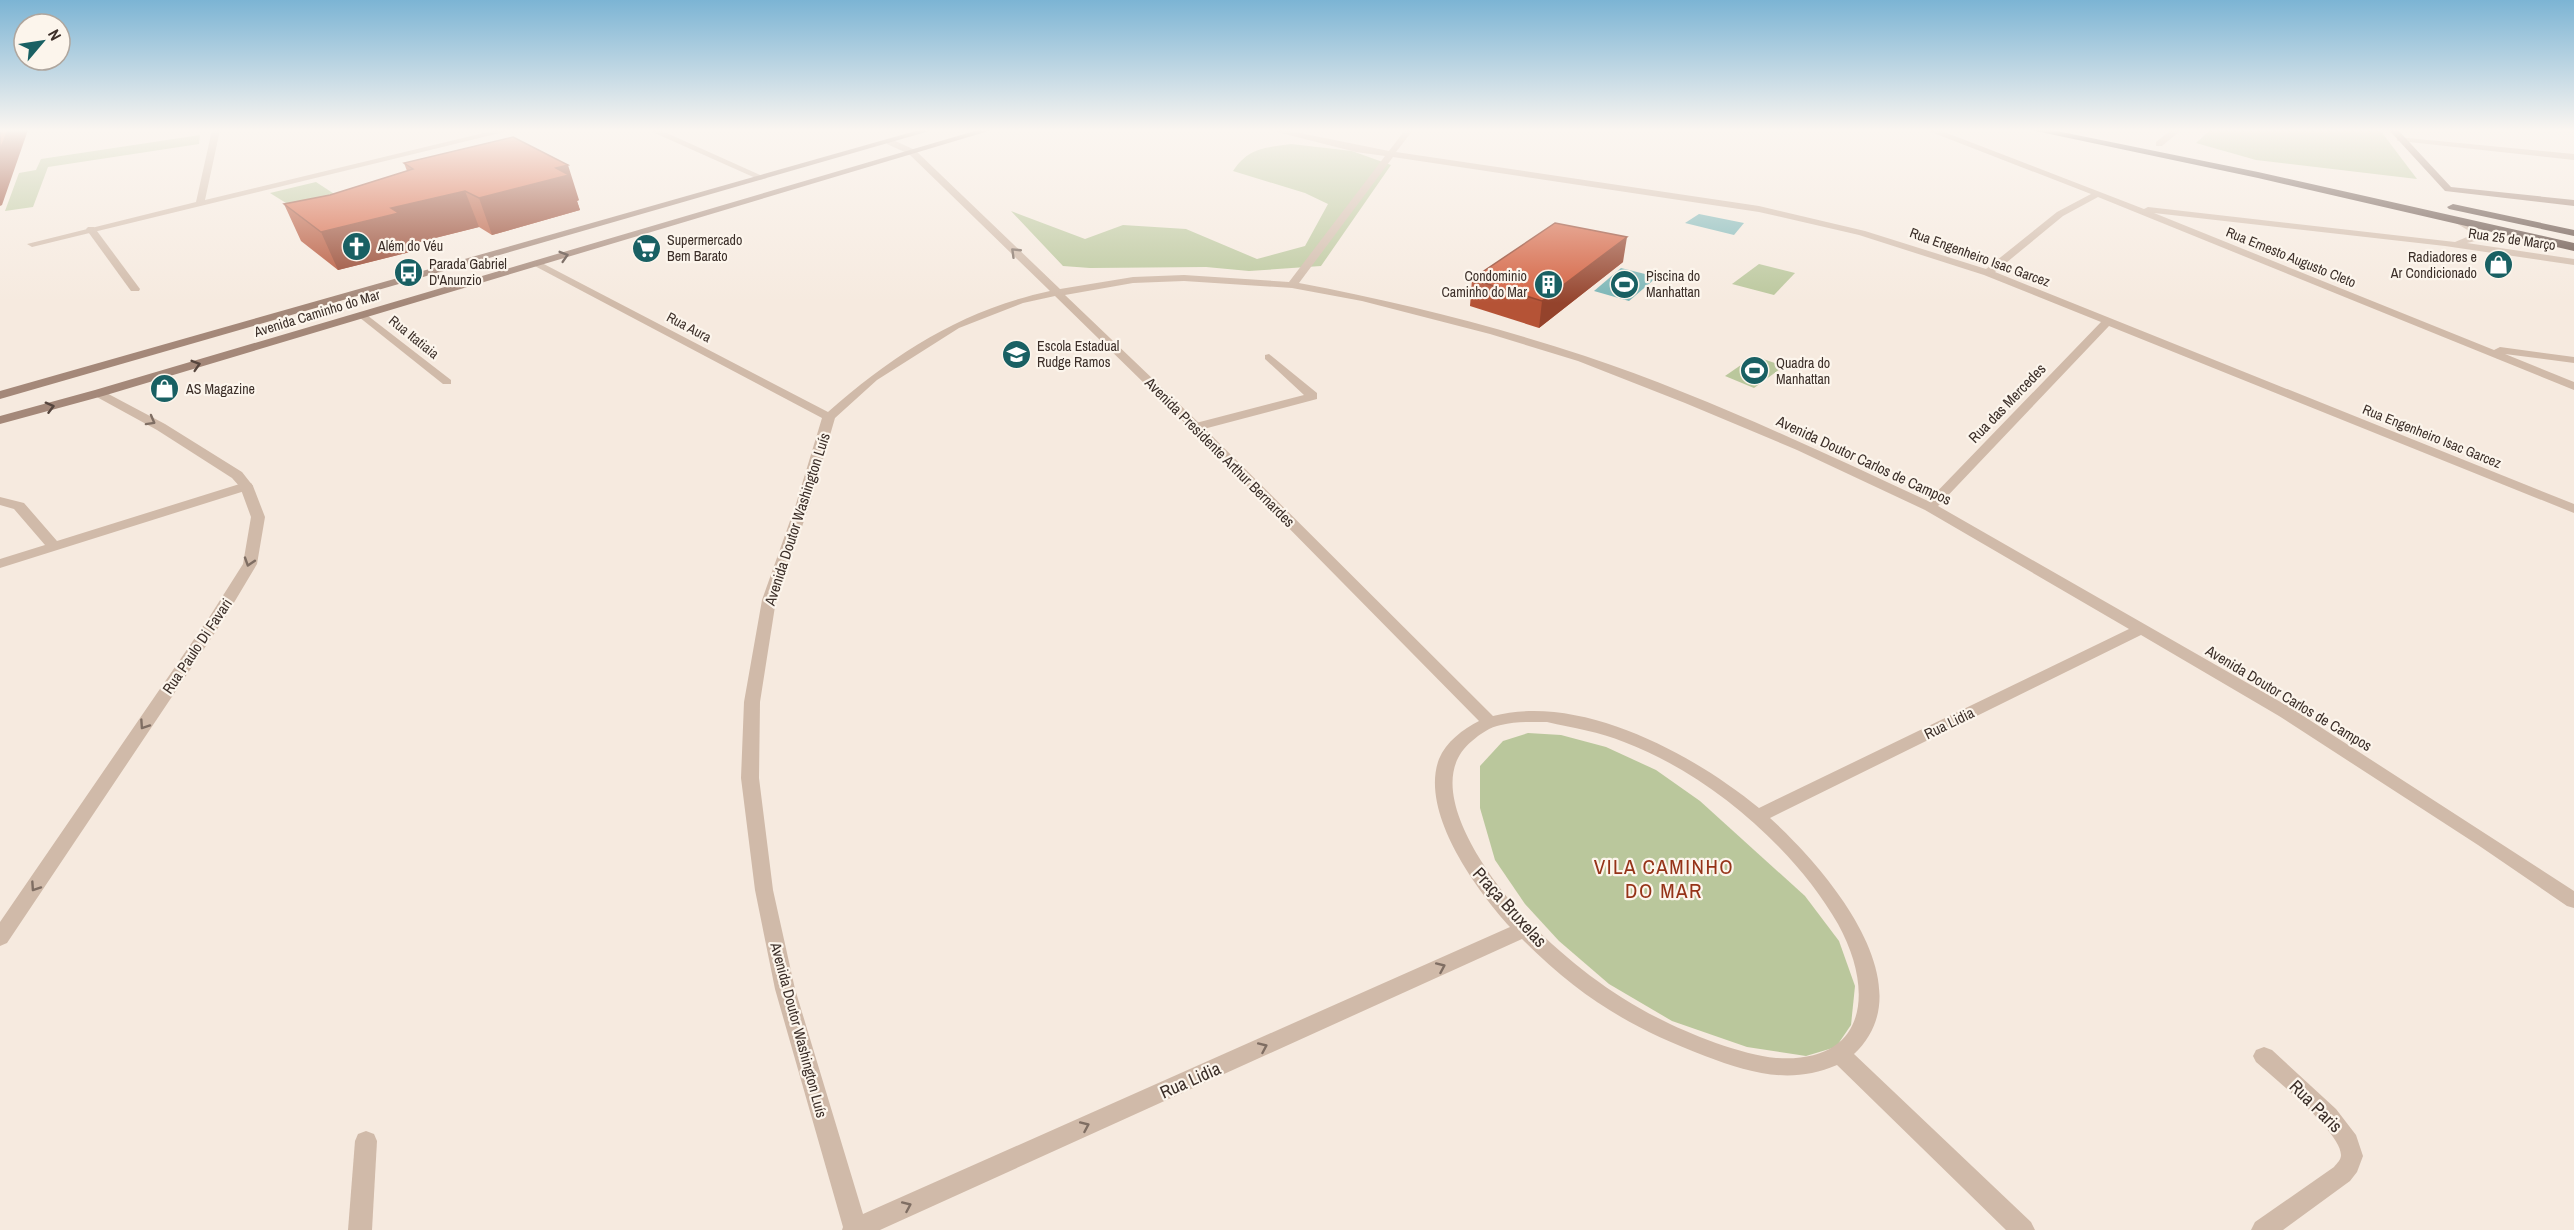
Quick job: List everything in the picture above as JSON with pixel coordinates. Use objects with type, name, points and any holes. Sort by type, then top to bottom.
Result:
[{"type":"highway","points":[[2312,187],[2574,249]]},
{"type":"highway","points":[[2365,187],[2382,191]]},
{"type":"highway","points":[[2438,204],[2574,233]]},
{"type":"main road","name":"Avenida Caminho do Mar","points":[[0,395],[731,187]]},
{"type":"main road","name":"Avenida Caminho do Mar","points":[[0,420],[99,393],[793,187]]},
{"type":"main road","points":[[2446,187],[2574,203]]},
{"type":"main road","points":[[99,393],[94,391],[94,386],[103,370],[148,353]]},
{"type":"street","points":[[200,203],[203,187]]},
{"type":"street","points":[[32,244],[266,187]]},
{"type":"street","name":"Avenida Presidente Arthur Bernardes","points":[[948,187],[1196,427],[1489,722]]},
{"type":"street","points":[[1292,285],[1364,187]]},
{"type":"street","name":"Rua Engenheiro Isac Garcez","points":[[1614,187],[1759,209],[1862,233],[1988,273],[2574,509]]},
{"type":"street","name":"Rua Ernesto Augusto Cleto","points":[[2079,187],[2574,386]]},
{"type":"street","points":[[1988,273],[2060,214],[2096,195]]},
{"type":"street","name":"Rua 25 de Março","points":[[2127,207],[2445,243],[2574,262]]},
{"type":"street","name":"Rua 25 de Março","points":[[2445,243],[2468,241],[2479,236],[2477,230],[2459,221]]},
{"type":"street","points":[[91,229],[135,289]]},
{"type":"street","name":"Rua Aura","points":[[536,264],[829,417]]},
{"type":"street","name":"Avenida Doutor Carlos de Campos","points":[[1057,293],[1134,280],[1184,278],[1292,285],[1422,312],[1582,359],[1689,400],[1801,447],[1930,507],[2284,712],[2484,840],[2574,901]]},
{"type":"street","name":"Avenida Doutor Washington Luís","points":[[855,1230],[785,989],[764,890],[750,778],[752,702],[769,600],[803,504],[829,417],[873,378],[955,326],[1012,304],[1057,293]]},
{"type":"street","name":"Rua Itatiaia","points":[[363,315],[447,382]]},
{"type":"street","name":"Rua das Mercedes","points":[[1930,507],[2108,321]]},
{"type":"street","points":[[2477,347],[2574,360]]},
{"type":"street","points":[[1196,427],[1313,396],[1269,357]]},
{"type":"street","name":"Rua Paulo Di Favari","points":[[0,938],[218,616],[250,564],[258,518],[246,486],[223,465],[99,393]]},
{"type":"street","points":[[0,564],[246,486]]},
{"type":"street","points":[[0,501],[19,506],[54,548]]},
{"type":"street","name":"Rua Lidia","points":[[1757,817],[2141,629]]},
{"type":"street","name":"Praça Bruxelas","points":[[1547,717],[1593,726],[1632,739],[1695,772],[1757,817],[1794,852],[1821,885],[1847,924],[1868,971],[1870,1006],[1860,1033],[1841,1055],[1810,1066],[1767,1066],[1691,1042],[1640,1020],[1583,982],[1525,929],[1494,895],[1471,864],[1450,811],[1446,784],[1448,759],[1461,741],[1489,722],[1507,718],[1547,717]]},
{"type":"street","name":"Rua Lidia","points":[[855,1230],[1525,929]]},
{"type":"street","points":[[1841,1055],[2023,1230]]},
{"type":"street","name":"Rua Paris","points":[[2263,1230],[2342,1174],[2350,1163],[2352,1153],[2346,1135],[2328,1115],[2264,1056]]},
{"type":"street","points":[[360,1230],[366,1141]]},
{"type":"green space","points":[[14,187],[40,187],[33,207],[5,211]]},
{"type":"green space","points":[[293,187],[324,187],[348,203],[318,223],[270,193]]},
{"type":"green space","points":[[1287,187],[1375,187],[1321,266],[1249,271],[1206,267],[1090,268],[1063,266],[1011,211],[1085,239],[1123,225],[1186,229],[1257,259],[1305,246],[1328,204]]},
{"type":"green space","points":[[1759,264],[1795,273],[1774,295],[1732,284]]},
{"type":"green space","name":"Quadra do Manhattan","points":[[1754,356],[1784,366],[1754,388],[1725,376]]},
{"type":"green space","points":[[1528,733],[1561,735],[1606,747],[1656,770],[1700,801],[1805,896],[1839,941],[1855,986],[1851,1025],[1836,1047],[1806,1056],[1747,1047],[1672,1021],[1609,984],[1559,941],[1525,904],[1495,860],[1480,808],[1480,766],[1503,741]]},
{"type":"water","points":[[1699,214],[1744,223],[1734,235],[1685,223]]},
{"type":"water","name":"Piscina do Manhattan","points":[[1621,268],[1657,277],[1629,301],[1594,291]]},
{"type":"building","points":[[354,187],[520,187],[479,198],[465,191],[391,208],[399,213],[321,232],[284,204],[330,195]]},
{"type":"building","points":[[1555,223],[1627,237],[1542,301],[1472,279]]},
{"type":"place","name":"Além do Véu","points":[[357,246]]},
{"type":"place","name":"Supermercado Bem Barato","points":[[646,248]]},
{"type":"place","name":"Radiadores e Ar Condicionado","points":[[2498,265]]},
{"type":"place","name":"Parada Gabriel D'Anunzio","points":[[408,272]]},
{"type":"place","name":"Condominio Caminho do Mar","points":[[1548,284]]},
{"type":"place","name":"Piscina do Manhattan","points":[[1625,284]]},
{"type":"place","name":"Escola Estadual Rudge Ramos","points":[[1016,354]]},
{"type":"place","name":"Quadra do Manhattan","points":[[1755,371]]},
{"type":"place","name":"AS Magazine","points":[[165,389]]},
{"type":"district","name":"VILA CAMINHO DO MAR","points":[[1664,878]]}]
